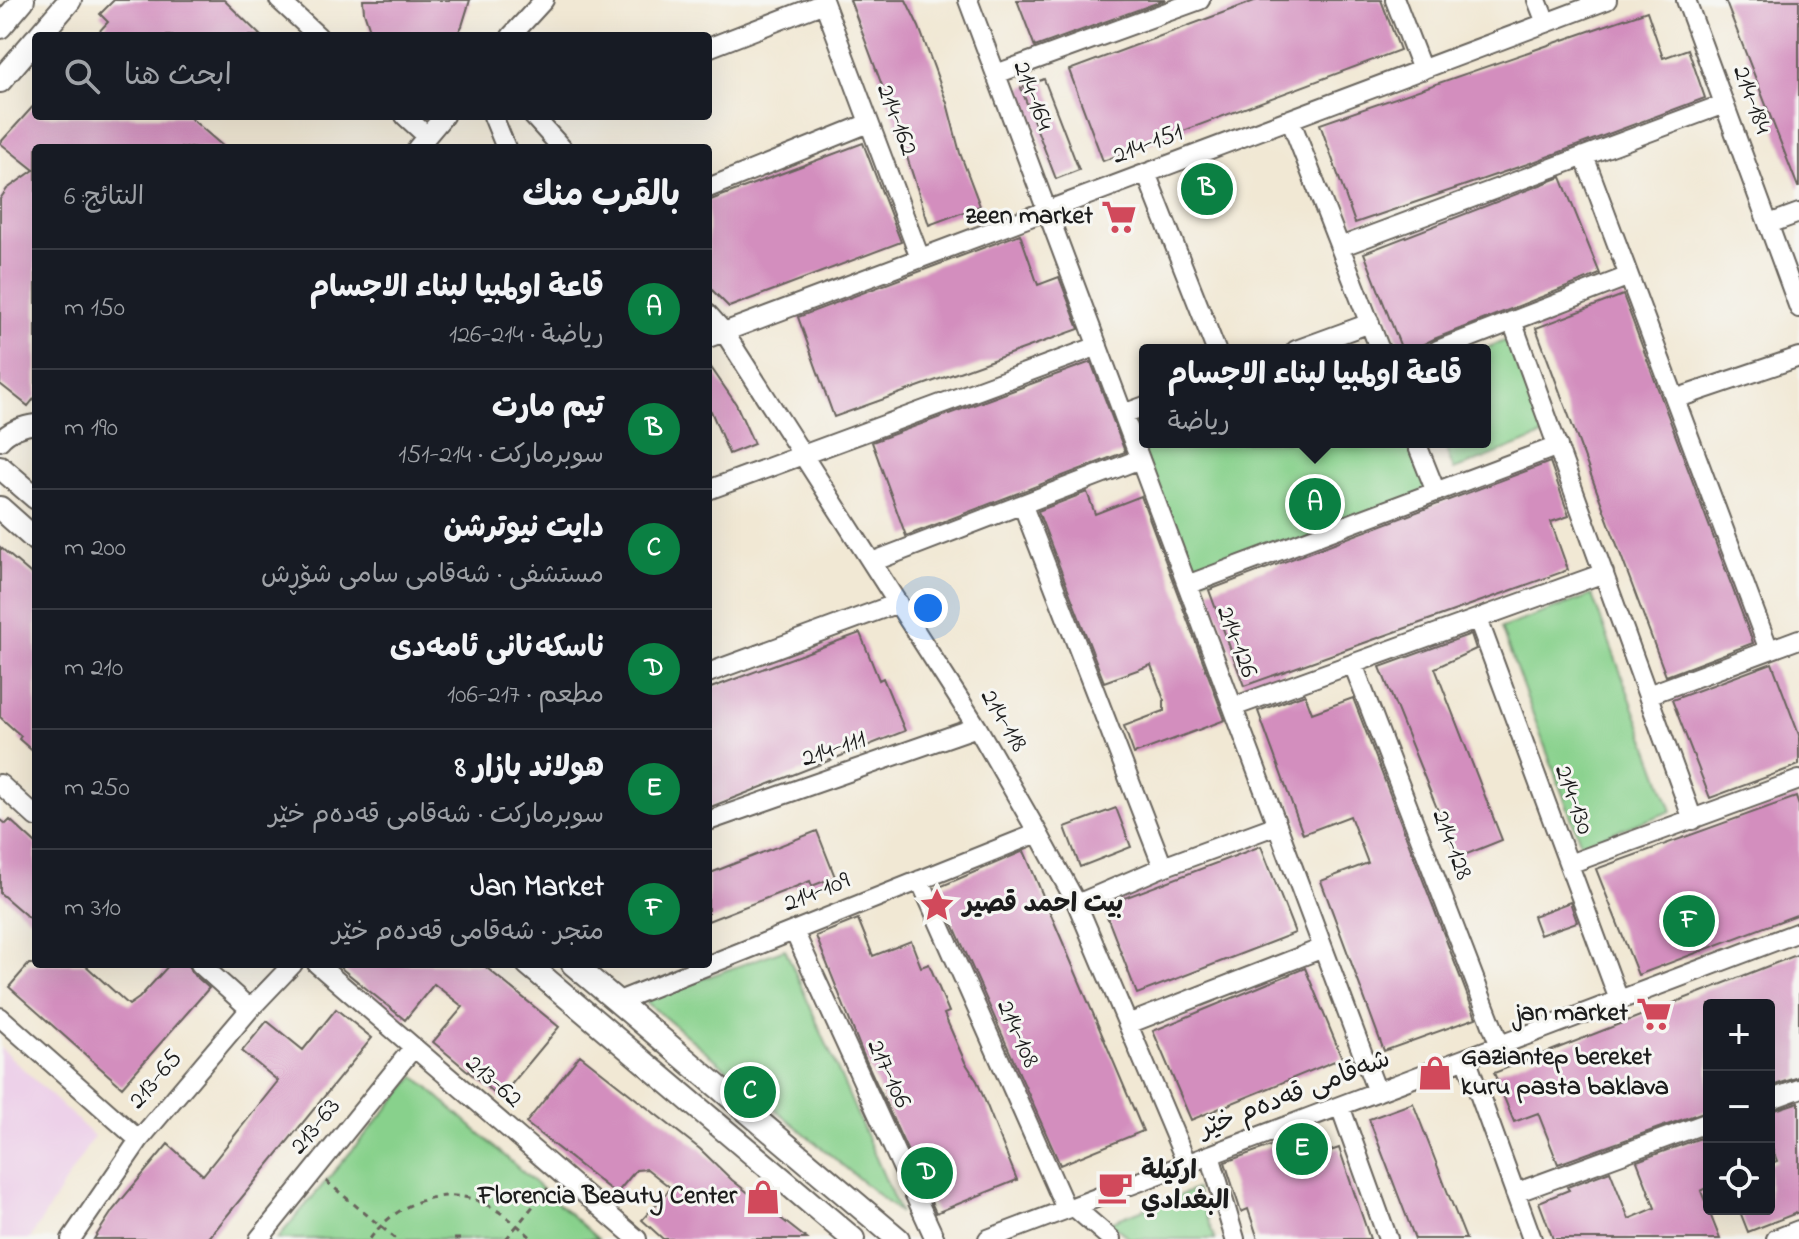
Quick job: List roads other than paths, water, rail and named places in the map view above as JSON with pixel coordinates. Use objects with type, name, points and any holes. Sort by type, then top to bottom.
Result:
[{"type":"main road","points":[[0,27],[23,0]]},
{"type":"main road","points":[[43,32],[70,0]]},
{"type":"main road","points":[[0,81],[32,45]]},
{"type":"main road","points":[[0,467],[32,495]]},
{"type":"main road","points":[[1,512],[32,537]]},
{"type":"main road","points":[[533,968],[853,1239]]},
{"type":"main road","points":[[578,968],[898,1239]]},
{"type":"street","points":[[279,0],[314,32]]},
{"type":"street","points":[[515,32],[544,0]]},
{"type":"street","name":"214-164","points":[[968,0],[1047,211]]},
{"type":"street","points":[[996,74],[1200,0]]},
{"type":"street","points":[[1395,0],[1422,70]]},
{"type":"street","points":[[1537,0],[1546,23]]},
{"type":"street","name":"214-151","points":[[716,335],[1607,0]]},
{"type":"street","name":"214-184","points":[[1686,0],[1799,308]]},
{"type":"street","points":[[712,46],[823,2]]},
{"type":"street","name":"214-162","points":[[823,2],[920,258]]},
{"type":"street","points":[[1340,247],[1724,104]]},
{"type":"street","points":[[1290,119],[1378,344]]},
{"type":"street","points":[[408,120],[422,142],[441,120]]},
{"type":"street","points":[[495,120],[504,144]]},
{"type":"street","points":[[537,120],[558,144]]},
{"type":"street","points":[[712,186],[869,123]]},
{"type":"street","points":[[1584,156],[1769,650]]},
{"type":"street","points":[[1146,173],[1214,344]]},
{"type":"street","name":"214-126","points":[[1047,211],[1377,1092]]},
{"type":"street","points":[[1769,224],[1799,213]]},
{"type":"street","points":[[1453,344],[1629,276]]},
{"type":"street","points":[[1512,321],[1693,820]]},
{"type":"street","points":[[1312,344],[1370,323]]},
{"type":"street","name":"214-118","points":[[716,335],[804,454],[977,727],[1038,833],[1077,904],[1187,1164]]},
{"type":"street","points":[[712,488],[1098,346]]},
{"type":"street","points":[[1675,399],[1799,357]]},
{"type":"street","points":[[1123,414],[1139,408]]},
{"type":"street","points":[[0,441],[4,436],[32,424]]},
{"type":"street","points":[[1187,585],[1558,446]]},
{"type":"street","points":[[1418,448],[1436,492]]},
{"type":"street","points":[[872,562],[1140,459]]},
{"type":"street","points":[[1023,506],[1163,867]]},
{"type":"street","points":[[1233,707],[1604,573]]},
{"type":"street","points":[[712,672],[898,603]]},
{"type":"street","name":"214-130","points":[[1478,619],[1619,1000]]},
{"type":"street","points":[[1648,695],[1799,639]]},
{"type":"street","name":"214-128","points":[[1353,664],[1500,1046]]},
{"type":"street","name":"214-111","points":[[712,820],[977,727]]},
{"type":"street","points":[[1569,864],[1799,780]]},
{"type":"street","points":[[0,784],[32,813]]},
{"type":"street","points":[[1077,904],[1163,867],[1277,825]]},
{"type":"street","name":"214-109","points":[[712,964],[1038,833]]},
{"type":"street","name":"214-108","points":[[920,880],[1070,1208]]},
{"type":"street","name":"217-106","points":[[794,931],[935,1239]]},
{"type":"street","name":"شەقامی قەدەم خێر","points":[[988,1239],[1799,932]]},
{"type":"street","points":[[1128,1024],[1323,948]]},
{"type":"street","points":[[204,968],[250,1009]]},
{"type":"street","name":"213-65","points":[[71,1239],[139,1140],[250,1009],[289,968]]},
{"type":"street","name":"213-62","points":[[322,968],[637,1239]]},
{"type":"street","name":"214-109","points":[[616,1002],[701,968]]},
{"type":"street","points":[[0,1017],[139,1140]]},
{"type":"street","name":"213-63","points":[[259,1239],[413,1048]]},
{"type":"street","points":[[1466,1058],[1532,1239]]},
{"type":"street","points":[[1775,1098],[1799,1089]]},
{"type":"street","points":[[1340,1106],[1388,1239]]},
{"type":"street","points":[[1515,1193],[1703,1124]]},
{"type":"street","points":[[1210,1155],[1235,1239]]},
{"type":"street","points":[[1070,1208],[1111,1239]]},
{"type":"street","points":[[1776,1239],[1799,1230]]},
{"type":"place","name":"تيم مارت","points":[[1207,189]]},
{"type":"place","name":"zeen market","points":[[1119,217]]},
{"type":"place","name":"قاعة اولمبيا لبناء الاجسام","points":[[1315,504]]},
{"type":"place","name":"بيت احمد قصير","points":[[937,905]]},
{"type":"place","name":"Jan Market","points":[[1689,921]]},
{"type":"place","name":"jan market","points":[[1654,1014]]},
{"type":"place","name":"Gaziantep bereket kuru pasta baklava","points":[[1435,1073]]},
{"type":"place","name":"دايت نيوترشن","points":[[750,1092]]},
{"type":"place","name":"هولاند بازار 8","points":[[1302,1149]]},
{"type":"place","name":"ناسکەنانی ئامەدی","points":[[927,1173]]},
{"type":"place","name":"اركيلة البغدادي","points":[[1115,1187]]},
{"type":"place","name":"Florencia Beauty Center","points":[[763,1197]]}]
